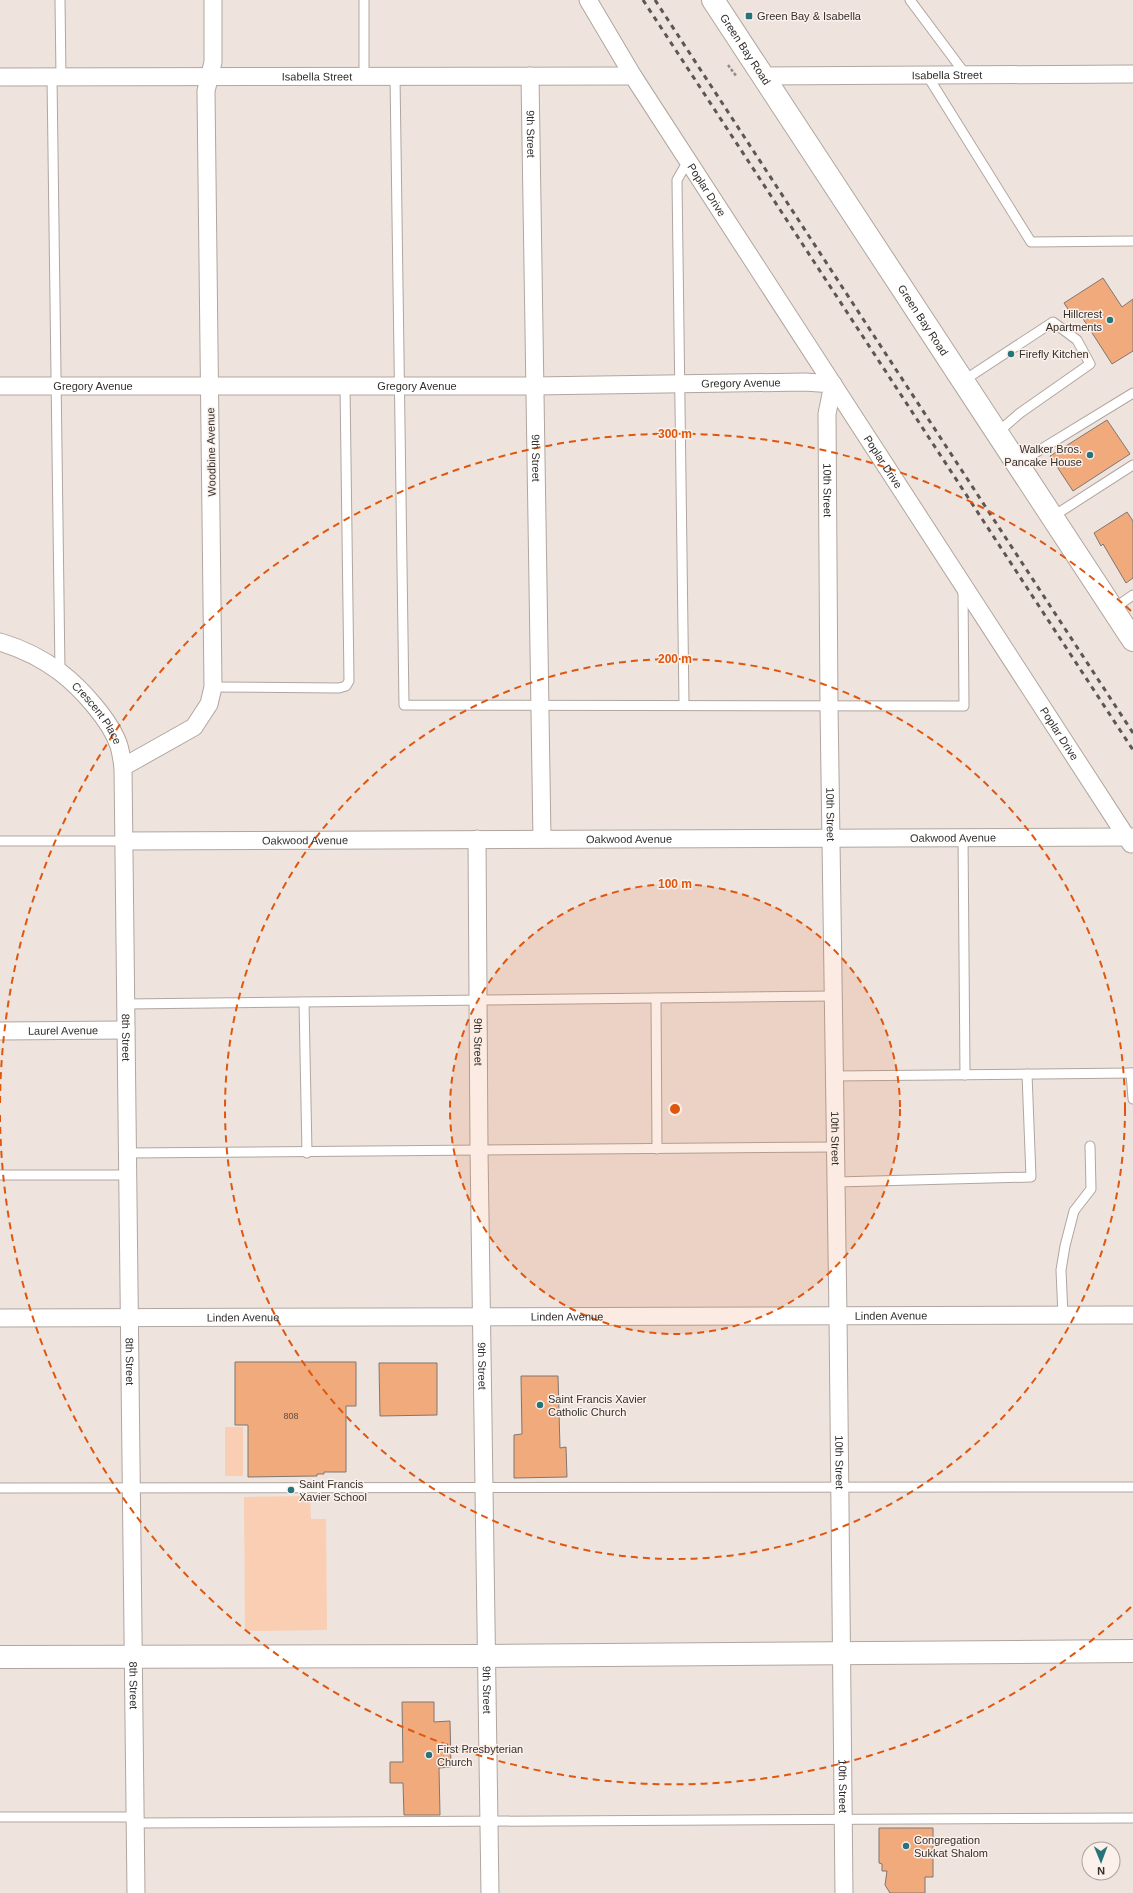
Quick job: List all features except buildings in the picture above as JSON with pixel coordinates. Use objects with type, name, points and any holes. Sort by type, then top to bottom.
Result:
[{"type":"street","name":"Woodbine Avenue","points":[[123,767],[194,728],[209,704],[214,687],[207,84],[213,62],[213,0]]},
{"type":"street","name":"Poplar Drive","points":[[588,0],[633,76],[963,586],[1131,841]]},
{"type":"street","name":"Green Bay Road","points":[[713,0],[1133,640]]},
{"type":"street","name":"Isabella Street","points":[[762,76],[1133,74]]},
{"type":"street","name":"Isabella Street","points":[[0,77],[57,77],[207,84],[364,76],[633,76]]},
{"type":"street","name":"9th Street","points":[[530,76],[542,839]]},
{"type":"street","name":"Gregory Avenue","points":[[0,386],[534,386],[805,382],[833,384]]},
{"type":"street","name":"10th Street","points":[[833,384],[827,414],[829,706],[832,838],[844,1893]]},
{"type":"street","name":"Crescent Place","points":[[0,642],[28,654],[60,672],[79,690],[108,725],[119,745],[123,767],[124,835]]},
{"type":"street","name":"Oakwood Avenue","points":[[124,835],[477,839],[964,837],[1131,841]]},
{"type":"street","name":"8th Street","points":[[124,835],[136,1893]]},
{"type":"street","name":"9th Street","points":[[477,839],[479,1150],[490,1893]]},
{"type":"street","name":"Laurel Avenue","points":[[0,1031],[126,1030]]},
{"type":"street","name":"Linden Avenue","points":[[0,1318],[1133,1316]]},
{"type":"street","points":[[0,1657],[487,1656],[842,1652],[1133,1651]]},
{"type":"lane","points":[[60,0],[57,77],[56,386],[60,672]]},
{"type":"lane","points":[[364,0],[364,76]]},
{"type":"lane","points":[[910,0],[966,75]]},
{"type":"lane","points":[[927,75],[1031,242],[1133,241]]},
{"type":"lane","points":[[394,76],[404,704],[964,706],[963,586]]},
{"type":"lane","points":[[684,705],[677,180],[688,161]]},
{"type":"lane","points":[[963,381],[1053,322],[1077,340],[1090,364],[1020,413],[997,433]]},
{"type":"lane","points":[[214,687],[339,688],[346,686],[349,681],[345,386]]},
{"type":"lane","points":[[1017,464],[1133,393]]},
{"type":"lane","points":[[1052,517],[1133,465]]},
{"type":"lane","points":[[1112,609],[1133,595]]},
{"type":"lane","points":[[0,841],[124,835]]},
{"type":"lane","points":[[964,837],[965,1075]]},
{"type":"lane","points":[[126,1004],[833,996]]},
{"type":"lane","points":[[656,998],[657,1148]]},
{"type":"lane","points":[[304,1002],[307,1153]]},
{"type":"lane","points":[[834,1076],[1132,1073],[1133,1099]]},
{"type":"lane","points":[[836,1182],[1030,1177],[1027,1074]]},
{"type":"lane","points":[[1063,1316],[1061,1270],[1065,1246],[1074,1211],[1091,1189],[1090,1146]]},
{"type":"lane","points":[[128,1153],[307,1153],[835,1147]]},
{"type":"lane","points":[[0,1175],[128,1175]]},
{"type":"lane","points":[[0,1488],[1133,1487]]},
{"type":"lane","points":[[0,1817],[135,1820],[489,1822],[1133,1818]]},
{"type":"path","points":[[728,65],[737,78]]},
{"type":"shaded area","points":[[225,1427],[243,1427],[243,1476],[225,1476]]},
{"type":"shaded area","points":[[310,1496],[311,1519],[326,1519],[327,1630],[245,1631],[244,1497]]},
{"type":"railway","points":[[643,0],[1133,750]]},
{"type":"railway","points":[[655,0],[1133,733]]},
{"type":"place","name":"Green Bay & Isabella","points":[[749,16]]},
{"type":"place","name":"Hillcrest Apartments","points":[[1110,320]]},
{"type":"place","name":"Firefly Kitchen","points":[[1011,354]]},
{"type":"place","name":"Walker Bros. Pancake House","points":[[1090,455]]},
{"type":"place","name":"Saint Francis Xavier Catholic Church","points":[[540,1405]]},
{"type":"place","name":"Saint Francis Xavier School","points":[[291,1490]]},
{"type":"place","name":"First Presbyterian Church","points":[[429,1755]]},
{"type":"place","name":"Congregation Sukkat Shalom","points":[[906,1846]]}]
